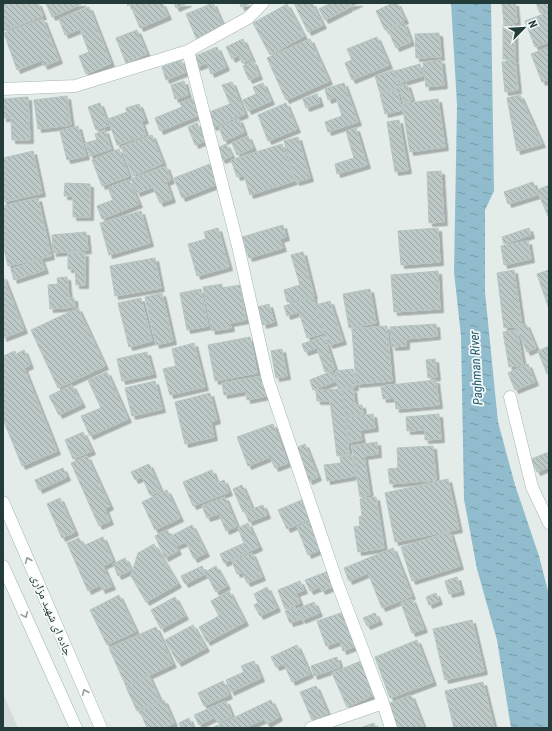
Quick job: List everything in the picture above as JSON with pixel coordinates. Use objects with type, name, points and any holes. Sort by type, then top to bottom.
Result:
[{"type":"street","points":[[3,90],[75,86],[188,51],[248,18],[263,3]]},
{"type":"street","points":[[188,51],[238,246],[268,380],[338,585],[391,728]]},
{"type":"street","points":[[510,397],[532,487],[549,523]]},
{"type":"street","name":"جاده ای شهید مزاری","points":[[3,502],[101,728]]},
{"type":"street","name":"جاده ای شهید مزاری","points":[[3,566],[76,728]]},
{"type":"street","points":[[311,728],[383,703]]},
{"type":"shaded area","points":[[3,694],[18,728],[3,728]]},
{"type":"water","name":"Paghman River","points":[[451,3],[491,3],[494,191],[485,210],[485,292],[498,422],[515,485],[539,556],[549,595],[549,728],[511,728],[497,640],[477,569],[464,499],[461,336],[454,272],[457,105]]},
{"type":"building","points":[[3,3],[38,3],[43,16],[3,31]]},
{"type":"building","points":[[46,3],[83,3],[52,17]]},
{"type":"building","points":[[127,3],[162,3],[168,16],[140,28],[130,4],[128,6]]},
{"type":"building","points":[[174,3],[188,3],[176,8]]},
{"type":"building","points":[[213,3],[224,28],[197,40],[186,14]]},
{"type":"building","points":[[240,3],[251,3],[241,7]]},
{"type":"building","points":[[294,3],[312,3],[323,25],[308,32]]},
{"type":"building","points":[[331,3],[347,3],[349,8],[325,20],[319,9]]},
{"type":"building","points":[[348,3],[359,3],[350,7]]},
{"type":"building","points":[[393,3],[397,3],[405,20],[385,30],[376,11]]},
{"type":"building","points":[[502,3],[515,3],[517,22],[504,24]]},
{"type":"building","points":[[536,3],[549,3],[549,10],[540,13]]},
{"type":"building","points":[[287,4],[304,36],[270,55],[253,23]]},
{"type":"building","points":[[89,7],[111,63],[86,74],[79,56],[89,52],[80,29],[65,35],[59,19]]},
{"type":"building","points":[[549,12],[549,42],[535,47],[525,21]]},
{"type":"building","points":[[43,19],[59,60],[44,66],[42,60],[17,70],[4,33]]},
{"type":"building","points":[[404,23],[411,42],[396,48],[388,30]]},
{"type":"building","points":[[514,24],[515,59],[503,59],[503,25]]},
{"type":"building","points":[[137,30],[147,54],[126,63],[116,38]]},
{"type":"building","points":[[439,33],[441,57],[416,58],[415,34]]},
{"type":"building","points":[[377,37],[389,65],[352,80],[345,63],[352,60],[347,49]]},
{"type":"building","points":[[243,39],[252,59],[242,63],[239,55],[232,59],[226,47]]},
{"type":"building","points":[[310,39],[329,81],[286,100],[267,58]]},
{"type":"building","points":[[217,47],[226,67],[211,74],[207,63],[197,67],[193,57]]},
{"type":"building","points":[[549,47],[549,79],[542,82],[531,54]]},
{"type":"building","points":[[181,60],[186,72],[166,80],[162,67]]},
{"type":"building","points":[[441,60],[444,85],[426,87],[423,62]]},
{"type":"building","points":[[515,60],[518,90],[505,92],[502,62]]},
{"type":"building","points":[[253,61],[259,76],[249,80],[243,66]]},
{"type":"building","points":[[420,64],[423,76],[399,83],[395,71]]},
{"type":"building","points":[[394,70],[399,88],[380,93],[375,76]]},
{"type":"building","points":[[184,81],[188,95],[175,99],[171,85]]},
{"type":"building","points":[[232,82],[245,114],[213,127],[207,113],[230,104],[222,85]]},
{"type":"building","points":[[263,83],[271,101],[248,111],[243,100],[256,94],[253,87]]},
{"type":"building","points":[[344,83],[358,122],[328,132],[325,122],[342,116],[336,97],[328,100],[325,89]]},
{"type":"building","points":[[407,84],[412,100],[404,103],[399,86]]},
{"type":"building","points":[[397,90],[402,110],[385,114],[380,94]]},
{"type":"building","points":[[317,94],[320,103],[306,108],[303,99]]},
{"type":"building","points":[[520,95],[542,144],[517,151],[507,98]]},
{"type":"building","points":[[67,96],[71,125],[38,129],[34,100]]},
{"type":"building","points":[[28,97],[30,140],[12,140],[11,118],[3,118],[3,99]]},
{"type":"building","points":[[192,98],[199,115],[160,131],[155,118],[182,107],[180,103]]},
{"type":"building","points":[[438,99],[445,147],[410,152],[402,104]]},
{"type":"building","points":[[100,103],[108,126],[96,130],[88,107]]},
{"type":"building","points":[[286,103],[297,129],[268,141],[258,115]]},
{"type":"building","points":[[139,104],[145,120],[141,121],[146,135],[117,145],[108,119],[127,112],[126,108]]},
{"type":"building","points":[[239,119],[244,132],[224,141],[219,127]]},
{"type":"building","points":[[399,120],[408,170],[395,172],[387,122]]},
{"type":"building","points":[[197,123],[205,141],[195,145],[188,127]]},
{"type":"building","points":[[78,126],[86,156],[67,160],[60,131]]},
{"type":"building","points":[[356,128],[367,165],[337,174],[335,164],[354,158],[346,131]]},
{"type":"building","points":[[105,130],[111,149],[90,156],[85,143],[97,140],[95,134]]},
{"type":"building","points":[[152,135],[163,163],[133,176],[121,147]]},
{"type":"building","points":[[248,136],[253,148],[237,155],[232,143]]},
{"type":"building","points":[[298,137],[310,178],[296,182],[284,141]]},
{"type":"building","points":[[226,144],[232,156],[222,160],[217,148]]},
{"type":"building","points":[[282,144],[294,181],[250,195],[244,175],[237,177],[231,160]]},
{"type":"building","points":[[119,149],[129,176],[102,186],[92,160]]},
{"type":"building","points":[[33,151],[42,193],[3,202],[3,158]]},
{"type":"building","points":[[210,164],[218,184],[182,198],[174,178]]},
{"type":"building","points":[[166,166],[171,180],[166,182],[172,199],[160,203],[153,187],[137,193],[131,179]]},
{"type":"building","points":[[441,171],[444,222],[429,223],[427,172]]},
{"type":"building","points":[[129,180],[139,204],[102,219],[97,206],[113,200],[108,188]]},
{"type":"building","points":[[533,182],[537,195],[508,204],[504,192]]},
{"type":"building","points":[[65,183],[90,184],[90,217],[73,217],[73,196],[64,196]]},
{"type":"building","points":[[549,185],[549,215],[548,216],[537,190]]},
{"type":"building","points":[[38,198],[51,256],[8,266],[3,244],[3,206]]},
{"type":"building","points":[[141,211],[150,243],[109,255],[100,223]]},
{"type":"building","points":[[283,225],[286,237],[280,239],[283,248],[249,258],[242,237]]},
{"type":"building","points":[[218,228],[229,267],[197,276],[188,244],[206,239],[204,232]]},
{"type":"building","points":[[438,228],[440,262],[401,265],[398,231]]},
{"type":"building","points":[[529,228],[531,235],[504,244],[502,237]]},
{"type":"building","points":[[86,232],[88,250],[53,253],[52,235]]},
{"type":"building","points":[[528,241],[531,259],[504,265],[501,246]]},
{"type":"building","points":[[303,252],[314,296],[287,302],[284,290],[300,285],[291,255]]},
{"type":"building","points":[[68,253],[85,253],[85,285],[76,285],[75,269],[68,269]]},
{"type":"building","points":[[155,258],[161,288],[115,296],[110,266]]},
{"type":"building","points":[[41,259],[45,270],[14,280],[11,269]]},
{"type":"building","points":[[514,270],[522,326],[504,328],[497,273]]},
{"type":"building","points":[[549,270],[549,309],[537,274]]},
{"type":"building","points":[[438,271],[440,309],[394,312],[391,275]]},
{"type":"building","points":[[3,276],[24,330],[3,338]]},
{"type":"building","points":[[67,277],[69,298],[74,298],[75,307],[50,309],[48,285],[58,284],[57,278]]},
{"type":"building","points":[[222,284],[222,288],[240,285],[246,320],[230,323],[231,328],[212,331],[203,287]]},
{"type":"building","points":[[201,289],[208,326],[187,330],[180,293]]},
{"type":"building","points":[[370,289],[376,323],[349,328],[343,294]]},
{"type":"building","points":[[162,293],[173,341],[156,345],[145,297]]},
{"type":"building","points":[[313,297],[324,333],[307,338],[299,312],[287,316],[284,306]]},
{"type":"building","points":[[141,298],[152,341],[129,347],[118,303]]},
{"type":"building","points":[[330,301],[343,341],[329,345],[316,305]]},
{"type":"building","points":[[269,304],[274,322],[263,325],[258,307]]},
{"type":"building","points":[[78,308],[105,366],[58,388],[31,330]]},
{"type":"building","points":[[436,324],[437,336],[406,339],[406,346],[392,347],[390,327]]},
{"type":"building","points":[[526,324],[536,348],[527,352],[517,328]]},
{"type":"building","points":[[387,326],[392,381],[356,384],[352,329]]},
{"type":"building","points":[[517,330],[523,365],[509,367],[503,332]]},
{"type":"building","points":[[324,336],[335,369],[325,372],[317,348],[305,352],[302,344]]},
{"type":"building","points":[[250,337],[257,373],[215,381],[208,345]]},
{"type":"building","points":[[194,343],[205,387],[170,395],[163,369],[176,366],[172,349]]},
{"type":"building","points":[[549,346],[549,373],[547,374],[538,351]]},
{"type":"building","points":[[282,349],[287,376],[276,378],[271,351]]},
{"type":"building","points":[[24,350],[30,365],[24,368],[57,451],[22,466],[3,419],[3,356],[15,351],[16,354]]},
{"type":"building","points":[[147,352],[153,374],[122,381],[117,359]]},
{"type":"building","points":[[435,359],[437,377],[428,378],[426,360]]},
{"type":"building","points":[[528,364],[535,382],[515,390],[508,373]]},
{"type":"building","points":[[353,369],[355,387],[338,389],[336,371]]},
{"type":"building","points":[[332,371],[336,381],[313,390],[310,380]]},
{"type":"building","points":[[107,372],[128,419],[90,436],[81,416],[101,408],[88,380]]},
{"type":"building","points":[[263,376],[267,396],[247,400],[246,391],[224,395],[222,383]]},
{"type":"building","points":[[436,380],[439,405],[396,409],[395,398],[383,399],[381,386]]},
{"type":"building","points":[[155,381],[162,409],[132,416],[125,388]]},
{"type":"building","points":[[72,385],[82,404],[59,415],[49,396]]},
{"type":"building","points":[[342,389],[349,454],[337,456],[330,401],[317,401],[316,390]]},
{"type":"building","points":[[353,389],[355,405],[362,405],[363,414],[345,416],[343,390]]},
{"type":"building","points":[[210,393],[217,420],[211,422],[214,437],[185,444],[175,402]]},
{"type":"building","points":[[373,414],[375,428],[360,430],[362,440],[349,442],[346,418]]},
{"type":"building","points":[[439,414],[441,439],[425,440],[425,430],[407,431],[406,417]]},
{"type":"building","points":[[273,424],[288,463],[275,468],[270,457],[248,466],[237,437]]},
{"type":"building","points":[[83,432],[92,451],[73,459],[65,440]]},
{"type":"building","points":[[377,442],[378,454],[364,456],[370,495],[360,497],[352,446]]},
{"type":"building","points":[[305,444],[318,477],[309,481],[296,448]]},
{"type":"building","points":[[433,446],[436,480],[390,484],[388,469],[398,468],[397,448]]},
{"type":"building","points":[[549,452],[549,467],[537,472],[531,459]]},
{"type":"building","points":[[352,455],[355,476],[327,481],[324,465],[341,463],[340,457]]},
{"type":"building","points":[[87,456],[110,506],[105,509],[110,521],[99,526],[71,463]]},
{"type":"building","points":[[149,464],[161,491],[150,495],[142,477],[135,480],[131,472]]},
{"type":"building","points":[[63,468],[67,477],[39,490],[35,480]]},
{"type":"building","points":[[212,470],[217,483],[224,480],[229,492],[193,506],[183,482]]},
{"type":"building","points":[[448,479],[459,529],[395,542],[385,493]]},
{"type":"building","points":[[242,485],[252,508],[243,512],[233,489]]},
{"type":"building","points":[[167,490],[180,518],[155,530],[142,502]]},
{"type":"building","points":[[225,497],[237,526],[226,531],[219,514],[207,518],[202,506]]},
{"type":"building","points":[[376,497],[384,548],[358,552],[354,527],[360,526],[359,517],[362,516],[360,499]]},
{"type":"building","points":[[60,498],[75,532],[62,538],[47,504]]},
{"type":"building","points":[[304,499],[312,518],[287,529],[278,510]]},
{"type":"building","points":[[263,505],[267,515],[249,522],[245,512]]},
{"type":"building","points":[[311,521],[322,549],[308,555],[297,527]]},
{"type":"building","points":[[248,523],[259,547],[224,563],[220,554],[244,543],[238,528]]},
{"type":"building","points":[[192,525],[206,553],[194,559],[186,542],[176,546],[171,536]]},
{"type":"building","points":[[167,530],[178,551],[165,558],[155,536]]},
{"type":"building","points":[[450,532],[460,566],[412,581],[401,547]]},
{"type":"building","points":[[103,537],[113,561],[103,566],[112,586],[102,590],[100,585],[88,591],[67,543],[79,538],[83,546]]},
{"type":"building","points":[[154,544],[178,584],[146,602],[131,576],[138,553]]},
{"type":"building","points":[[393,548],[412,596],[382,608],[368,573],[349,581],[344,568]]},
{"type":"building","points":[[252,553],[262,577],[247,583],[242,572],[237,574],[232,561]]},
{"type":"building","points":[[125,558],[131,570],[118,576],[113,564]]},
{"type":"building","points":[[202,566],[205,574],[185,584],[181,576]]},
{"type":"building","points":[[216,566],[227,586],[216,592],[205,572]]},
{"type":"building","points":[[329,571],[335,586],[322,591],[320,587],[310,591],[305,580]]},
{"type":"building","points":[[457,577],[461,591],[449,594],[445,581]]},
{"type":"building","points":[[300,581],[304,590],[296,593],[300,603],[285,609],[278,590]]},
{"type":"building","points":[[267,587],[277,608],[260,616],[254,605],[258,603],[254,594]]},
{"type":"building","points":[[229,591],[245,622],[207,642],[199,627],[219,616],[211,601]]},
{"type":"building","points":[[436,593],[439,601],[429,605],[426,597]]},
{"type":"building","points":[[119,595],[136,631],[107,645],[90,610]]},
{"type":"building","points":[[175,597],[185,616],[161,629],[151,610]]},
{"type":"building","points":[[412,599],[424,629],[412,633],[401,603]]},
{"type":"building","points":[[314,602],[319,613],[302,620],[297,609]]},
{"type":"building","points":[[295,607],[300,620],[290,623],[285,611]]},
{"type":"building","points":[[344,612],[356,646],[343,651],[340,641],[326,646],[317,621]]},
{"type":"building","points":[[375,613],[379,621],[367,626],[363,618]]},
{"type":"building","points":[[472,620],[484,671],[445,680],[433,629]]},
{"type":"building","points":[[193,625],[206,648],[178,663],[165,640]]},
{"type":"building","points":[[156,627],[173,664],[126,686],[109,648]]},
{"type":"building","points":[[417,640],[433,682],[390,698],[375,657]]},
{"type":"building","points":[[297,645],[310,674],[292,682],[284,664],[276,667],[271,657]]},
{"type":"building","points":[[337,657],[340,667],[314,676],[311,666]]},
{"type":"building","points":[[254,661],[261,678],[231,692],[226,680],[244,672],[241,666]]},
{"type":"building","points":[[361,661],[376,694],[347,707],[332,673]]},
{"type":"building","points":[[149,676],[160,700],[137,711],[126,687]]},
{"type":"building","points":[[223,681],[229,695],[204,706],[198,693]]},
{"type":"building","points":[[483,682],[494,727],[454,728],[445,691]]},
{"type":"building","points":[[316,686],[328,714],[312,720],[300,692]]},
{"type":"building","points":[[411,695],[424,728],[397,728],[388,704]]},
{"type":"building","points":[[164,700],[174,723],[163,728],[147,728],[140,711]]},
{"type":"building","points":[[271,700],[279,717],[267,724],[264,719],[245,728],[212,728]]},
{"type":"building","points":[[226,701],[232,716],[218,723],[215,717],[199,725],[194,715]]},
{"type":"building","points":[[189,718],[193,728],[181,728],[179,723]]},
{"type":"building","points":[[374,723],[376,728],[360,728]]}]
